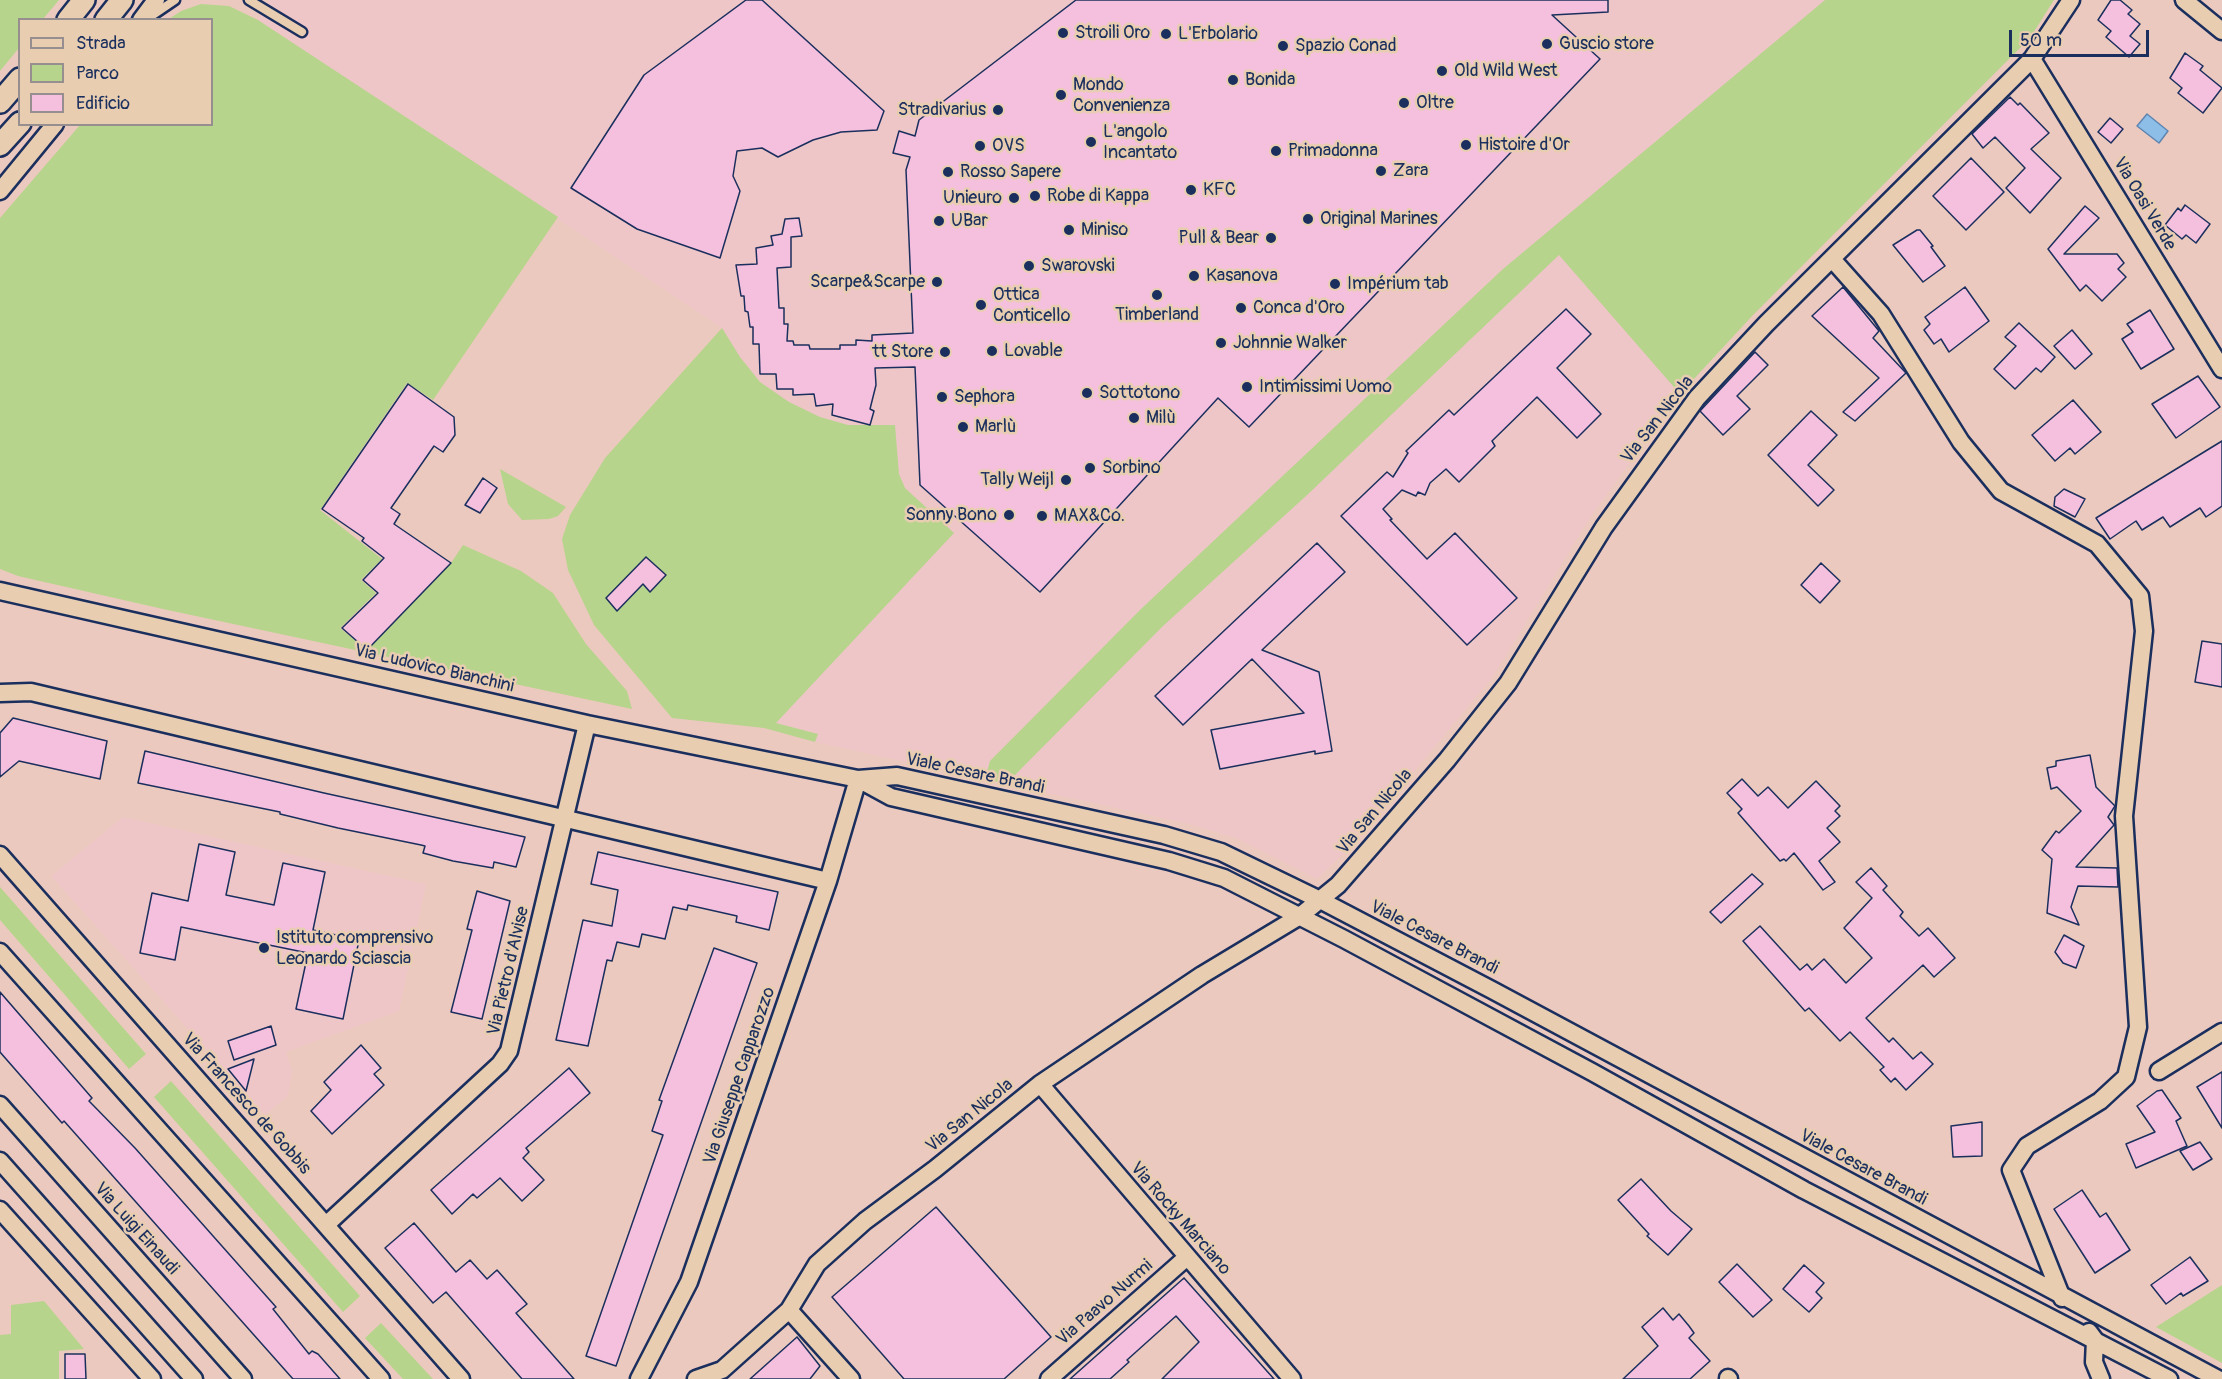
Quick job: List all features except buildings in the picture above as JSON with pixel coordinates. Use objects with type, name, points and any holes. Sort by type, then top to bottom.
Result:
[{"type":"street","points":[[70,18],[84,0]]},
{"type":"street","points":[[108,18],[122,0]]},
{"type":"street","points":[[142,18],[156,0]]},
{"type":"street","name":"Via San Nicola","points":[[696,1379],[720,1374],[789,1310],[817,1264],[865,1221],[935,1169],[1040,1084],[1202,975],[1322,901],[1447,759],[1508,683],[1604,527],[1697,398],[2032,58],[2071,0]]},
{"type":"street","points":[[2184,0],[2222,31]]},
{"type":"street","name":"Via Oasi Verde","points":[[2032,58],[2222,369]]},
{"type":"street","points":[[0,102],[18,81]]},
{"type":"street","points":[[0,145],[18,125]]},
{"type":"street","points":[[0,191],[53,126]]},
{"type":"street","points":[[0,178],[20,166]]},
{"type":"street","points":[[1832,259],[1881,314],[1961,442],[2001,491],[2097,544],[2140,596],[2144,631],[2124,816],[2138,1027],[2126,1077],[2100,1101],[2027,1146],[2012,1170],[2040,1238],[2058,1294],[2095,1340],[2094,1362],[2101,1379]]},
{"type":"street","name":"Via Ludovico Bianchini","points":[[1,590],[587,724],[858,779]]},
{"type":"street","points":[[0,693],[31,692],[828,881]]},
{"type":"street","name":"Via Pietro d'Alvise","points":[[327,1224],[500,1064],[509,1051],[587,724]]},
{"type":"street","name":"Viale Cesare Brandi","points":[[858,779],[897,776],[1164,835],[1221,852],[1322,901],[2218,1379]]},
{"type":"street","points":[[858,779],[891,797],[1197,868],[1224,878],[1300,916],[1592,1072],[1804,1190],[2169,1379]]},
{"type":"street","name":"Via Giuseppe Capparozzo","points":[[639,1379],[689,1282],[828,881],[858,779]]},
{"type":"street","name":"Via Francesco de Gobbis","points":[[0,855],[461,1379]]},
{"type":"street","points":[[0,952],[381,1379]]},
{"type":"street","points":[[2159,1071],[2222,1032]]},
{"type":"street","name":"Via Rocky Marciano","points":[[1040,1084],[1292,1379]]},
{"type":"street","name":"Via Luigi Einaudi","points":[[0,1105],[243,1379]]},
{"type":"street","points":[[0,1161],[194,1379]]},
{"type":"street","points":[[0,1210],[152,1379]]},
{"type":"street","name":"Via Paavo Nurmi","points":[[1049,1379],[1187,1257]]},
{"type":"street","points":[[789,1310],[851,1379]]},
{"type":"lane","points":[[151,18],[175,0]]},
{"type":"lane","points":[[249,0],[302,32]]},
{"type":"lane","points":[[262,0],[272,12]]},
{"type":"shaded area","points":[[269,0],[2054,0],[2030,38],[1753,315],[1680,394],[1591,516],[1492,678],[1350,848],[1317,879],[1236,838],[1189,824],[815,742],[764,728],[672,718],[722,328],[258,20]]},
{"type":"shaded area","name":"Istituto comprensivo Leonardo Sciascia","points":[[123,817],[426,884],[399,1011],[286,1052],[292,1071],[288,1096],[265,1115],[51,876]]},
{"type":"green space","points":[[0,0],[59,0],[44,18],[18,18],[18,49],[0,71]]},
{"type":"green space","points":[[1825,0],[2054,0],[2030,38],[1753,315],[1680,394],[1559,255],[1306,496],[1163,626],[1006,784],[985,779],[990,761],[1141,609],[1503,269]]},
{"type":"green space","points":[[201,4],[229,6],[258,20],[558,217],[433,400],[407,383],[320,510],[382,559],[361,580],[376,593],[340,628],[367,650],[451,563],[463,545],[521,571],[553,593],[586,644],[627,691],[632,709],[163,609],[18,576],[0,569],[0,218],[79,126],[213,126],[213,18],[170,18],[181,11]]},
{"type":"green space","points":[[722,328],[740,357],[760,382],[789,402],[820,417],[848,425],[895,425],[899,474],[905,488],[954,533],[776,723],[818,734],[815,742],[764,728],[672,718],[594,625],[568,570],[562,539],[570,515],[605,458]]},
{"type":"green space","points":[[500,469],[566,507],[558,516],[549,519],[522,520],[508,504]]},
{"type":"green space","points":[[0,887],[146,1054],[129,1069],[0,920]]},
{"type":"green space","points":[[171,1081],[360,1296],[343,1312],[154,1097]]},
{"type":"green space","points":[[2222,1285],[2222,1363],[2156,1327]]},
{"type":"green space","points":[[44,1301],[84,1349],[59,1351],[59,1379],[0,1379],[0,1335],[11,1334],[11,1305]]},
{"type":"green space","points":[[381,1323],[433,1379],[403,1379],[365,1338]]},
{"type":"water","points":[[2147,114],[2168,131],[2159,143],[2137,126]]},
{"type":"place","name":"Stroili Oro","points":[[1063,33]]},
{"type":"place","name":"L'Erbolario","points":[[1166,34]]},
{"type":"place","name":"Guscio store","points":[[1547,44]]},
{"type":"place","name":"Spazio Conad","points":[[1283,46]]},
{"type":"place","name":"Old Wild West","points":[[1442,71]]},
{"type":"place","name":"Bonida","points":[[1233,80]]},
{"type":"place","name":"Mondo Convenienza","points":[[1061,95]]},
{"type":"place","name":"Oltre","points":[[1404,103]]},
{"type":"place","name":"Stradivarius","points":[[998,110]]},
{"type":"place","name":"L'angolo Incantato","points":[[1091,142]]},
{"type":"place","name":"Histoire d'Or","points":[[1466,145]]},
{"type":"place","name":"OVS","points":[[980,146]]},
{"type":"place","name":"Primadonna","points":[[1276,151]]},
{"type":"place","name":"Zara","points":[[1381,171]]},
{"type":"place","name":"Rosso Sapere","points":[[948,172]]},
{"type":"place","name":"KFC","points":[[1191,190]]},
{"type":"place","name":"Robe di Kappa","points":[[1035,196]]},
{"type":"place","name":"Unieuro","points":[[1014,198]]},
{"type":"place","name":"Original Marines","points":[[1308,219]]},
{"type":"place","name":"UBar","points":[[939,221]]},
{"type":"place","name":"Miniso","points":[[1069,230]]},
{"type":"place","name":"Pull & Bear","points":[[1271,238]]},
{"type":"place","name":"Swarovski","points":[[1029,266]]},
{"type":"place","name":"Kasanova","points":[[1194,276]]},
{"type":"place","name":"Scarpe&Scarpe","points":[[937,282]]},
{"type":"place","name":"Impérium tab","points":[[1335,284]]},
{"type":"place","name":"Timberland","points":[[1157,295]]},
{"type":"place","name":"Ottica Conticello","points":[[981,305]]},
{"type":"place","name":"Conca d'Oro","points":[[1241,308]]},
{"type":"place","name":"Johnnie Walker","points":[[1221,343]]},
{"type":"place","name":"Lovable","points":[[992,351]]},
{"type":"place","name":"tt Store","points":[[945,352]]},
{"type":"place","name":"Intimissimi Uomo","points":[[1247,387]]},
{"type":"place","name":"Sottotono","points":[[1087,393]]},
{"type":"place","name":"Sephora","points":[[942,397]]},
{"type":"place","name":"Milù","points":[[1134,418]]},
{"type":"place","name":"Marlù","points":[[963,427]]},
{"type":"place","name":"Sorbino","points":[[1090,468]]},
{"type":"place","name":"Tally Weijl","points":[[1066,480]]},
{"type":"place","name":"Sonny Bono","points":[[1009,515]]},
{"type":"place","name":"MAX&Co.","points":[[1042,516]]},
{"type":"place","name":"Istituto comprensivo Leonardo Sciascia","points":[[264,948]]}]
